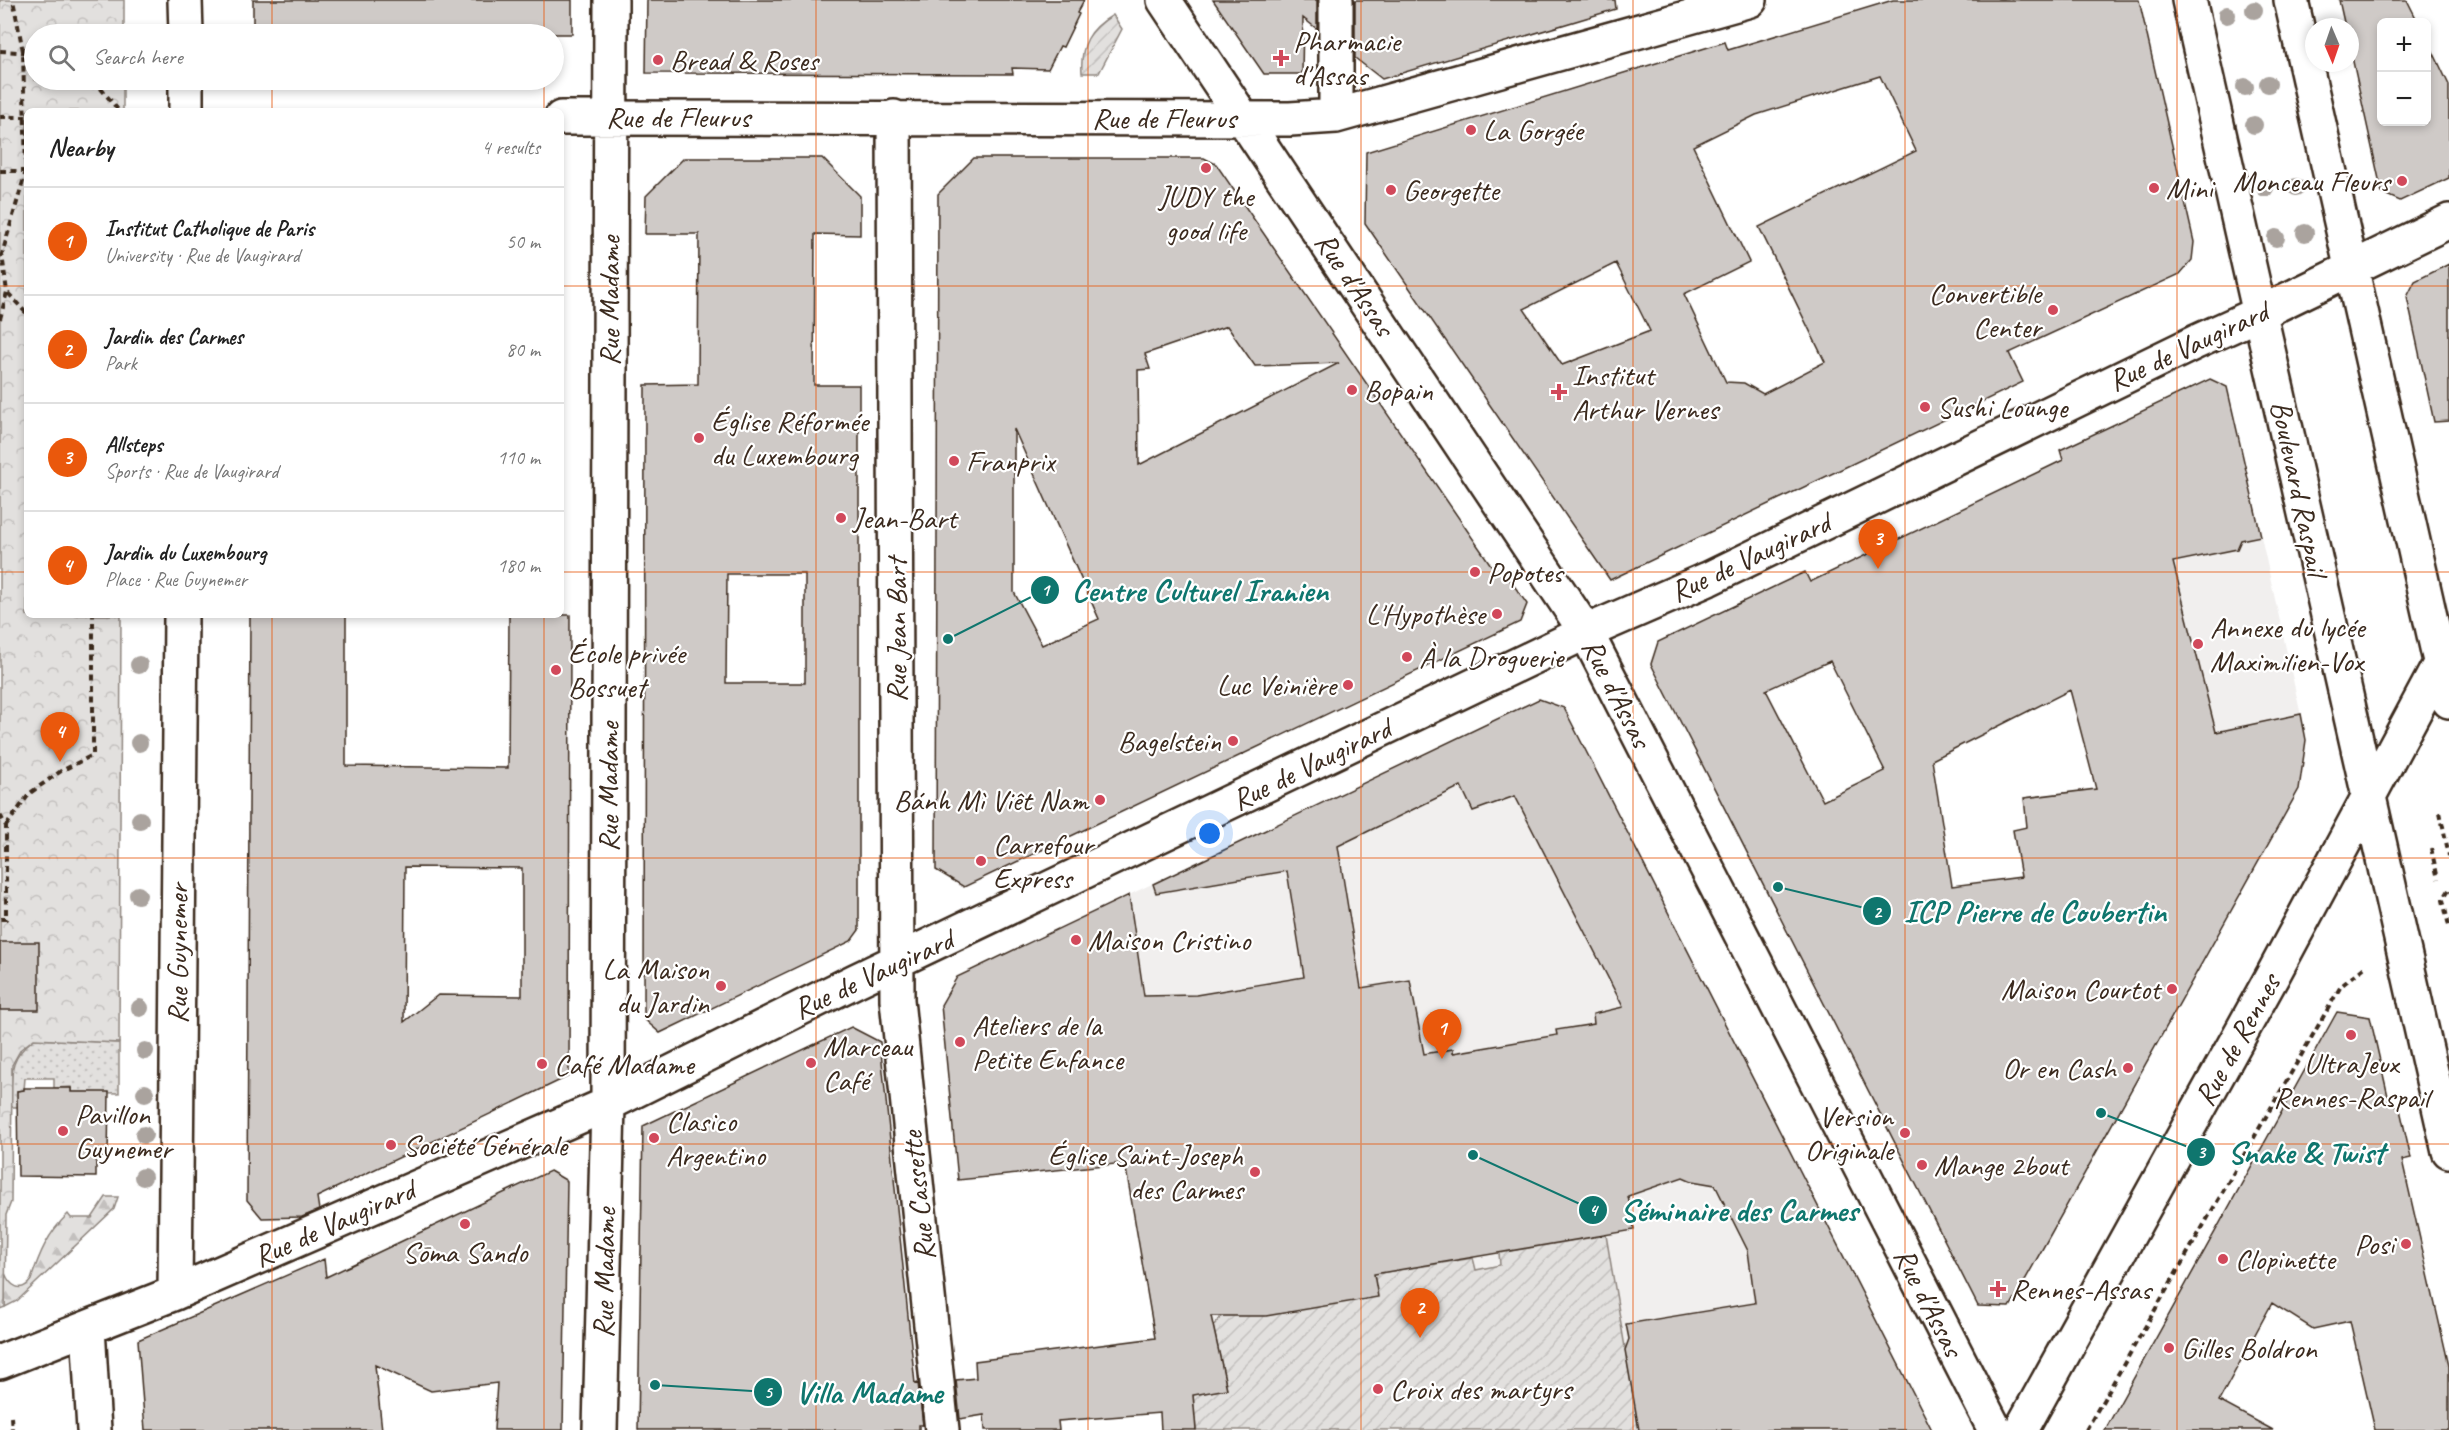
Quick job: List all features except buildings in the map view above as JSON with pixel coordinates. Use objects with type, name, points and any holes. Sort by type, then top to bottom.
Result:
[{"type":"street","points":[[185,0],[186,24]]},
{"type":"street","name":"Rue Madame","points":[[600,1430],[608,1104],[611,0]]},
{"type":"street","name":"Rue d'Assas","points":[[1164,0],[1586,632],[1995,1430]]},
{"type":"street","points":[[1336,0],[1336,116]]},
{"type":"street","name":"Rue de Fleurus","points":[[564,118],[1336,116],[1750,0]]},
{"type":"street","name":"Boulevard Raspail","points":[[2189,0],[2367,801],[2449,1151]]},
{"type":"street","points":[[2291,0],[2445,654],[2449,701]]},
{"type":"street","points":[[186,90],[186,108]]},
{"type":"street","name":"Rue Jean Bart","points":[[894,117],[897,962]]},
{"type":"street","name":"Rue de Vaugirard","points":[[0,1362],[175,1293],[608,1104],[897,962],[1586,632],[1708,579],[2449,221]]},
{"type":"street","name":"Rue Guynemer","points":[[175,1293],[181,618]]},
{"type":"street","name":"Rue de Rennes","points":[[2021,1430],[2134,1229],[2445,654]]},
{"type":"street","name":"Rue Cassette","points":[[897,962],[897,1000],[942,1430]]},
{"type":"street","points":[[88,1328],[94,1430]]},
{"type":"path","points":[[14,0],[23,51],[24,73]]},
{"type":"path","points":[[0,51],[23,51]]},
{"type":"path","points":[[25,90],[26,108]]},
{"type":"path","points":[[102,90],[117,108]]},
{"type":"path","points":[[0,117],[24,117]]},
{"type":"path","points":[[0,171],[24,171]]},
{"type":"path","points":[[0,319],[7,292],[1,254],[24,178]]},
{"type":"path","points":[[7,292],[24,311]]},
{"type":"path","points":[[6,825],[30,793],[61,771],[93,755],[93,618]]},
{"type":"path","points":[[2440,812],[2449,856]]},
{"type":"path","points":[[0,815],[6,825],[6,919],[0,919]]},
{"type":"path","points":[[2432,848],[2438,879]]},
{"type":"path","points":[[2449,890],[2443,900],[2449,926]]},
{"type":"path","name":"Rue de Rennes","points":[[2086,1430],[2199,1229],[2341,986],[2367,966]]},
{"type":"path","points":[[11,1417],[12,1430]]},
{"type":"shaded area","name":"Annexe du lycée Maximilien-Vox","points":[[2256,514],[2306,738],[2146,780],[2107,547]]},
{"type":"shaded area","points":[[1539,699],[1564,708],[1849,1267],[1753,1284],[1767,1381],[1739,1430],[1196,1430],[1193,1395],[1105,1031],[1087,915]]},
{"type":"green space","points":[[0,0],[124,0],[124,24],[24,24],[24,90],[123,90],[123,108],[24,108],[24,618],[121,618],[119,1043],[34,1039],[21,1049],[12,1065],[11,1202],[6,1215],[5,1307],[0,1309]]},
{"type":"green space","points":[[1113,15],[1122,29],[1099,73],[1082,73],[1083,54],[1088,39],[1098,26]]},
{"type":"green space","points":[[34,1039],[119,1043],[119,1093],[72,1092],[71,1087],[54,1088],[54,1078],[25,1078],[24,1090],[17,1091],[18,1107],[11,1107],[15,1061]]},
{"type":"green space","points":[[106,1197],[118,1197],[114,1209],[17,1301],[5,1307],[5,1273],[16,1287],[23,1287],[27,1284],[31,1280],[45,1244],[61,1221],[68,1214],[71,1218],[92,1218]]},
{"type":"green space","points":[[1606,1235],[1639,1430],[1196,1430],[1193,1395],[1227,1389],[1213,1326],[1227,1310],[1374,1274],[1473,1258],[1476,1270],[1500,1265],[1499,1253]]},
{"type":"place","name":"Pharmacie d'Assas","points":[[1281,58]]},
{"type":"place","name":"Bread & Roses","points":[[658,60]]},
{"type":"place","name":"La Gorgée","points":[[1471,130]]},
{"type":"place","name":"JUDY the good life","points":[[1206,168]]},
{"type":"place","name":"Monceau Fleurs","points":[[2402,181]]},
{"type":"place","name":"Mini","points":[[2154,188]]},
{"type":"place","name":"Georgette","points":[[1391,190]]},
{"type":"place","name":"Convertible Center","points":[[2053,310]]},
{"type":"place","name":"Bopain","points":[[1352,390]]},
{"type":"place","name":"Institut Arthur Vernes","points":[[1559,392]]},
{"type":"place","name":"Sushi Lounge","points":[[1925,407]]},
{"type":"place","name":"Église Réformée du Luxembourg","points":[[699,438]]},
{"type":"place","name":"Franprix","points":[[954,461]]},
{"type":"place","name":"Jean-Bart","points":[[841,518]]},
{"type":"place","name":"Allsteps","points":[[1878,569]]},
{"type":"place","name":"Popotes","points":[[1475,572]]},
{"type":"place","name":"L'Hypothèse","points":[[1497,614]]},
{"type":"place","name":"Centre Culturel Iranien","points":[[948,639]]},
{"type":"place","name":"Annexe du lycée Maximilien-Vox","points":[[2198,644]]},
{"type":"place","name":"À la Droguerie","points":[[1407,657]]},
{"type":"place","name":"École privée Bossuet","points":[[556,670]]},
{"type":"place","name":"Luc Veinière","points":[[1348,685]]},
{"type":"place","name":"Bagelstein","points":[[1233,741]]},
{"type":"place","name":"Jardin du Luxembourg","points":[[60,762]]},
{"type":"place","name":"Bánh Mì Viêt Nam","points":[[1100,800]]},
{"type":"place","name":"Carrefour Express","points":[[981,861]]},
{"type":"place","name":"ICP Pierre de Coubertin","points":[[1778,887]]},
{"type":"place","name":"Maison Cristino","points":[[1076,940]]},
{"type":"place","name":"La Maison du Jardin","points":[[721,986]]},
{"type":"place","name":"Maison Courtot","points":[[2172,989]]},
{"type":"place","name":"UltraJeux Rennes-Raspail","points":[[2351,1035]]},
{"type":"place","name":"Ateliers de la Petite Enfance","points":[[960,1042]]},
{"type":"place","name":"Institut Catholique de Paris","points":[[1442,1059]]},
{"type":"place","name":"Marceau Café","points":[[811,1063]]},
{"type":"place","name":"Café Madame","points":[[542,1064]]},
{"type":"place","name":"Or en Cash","points":[[2128,1068]]},
{"type":"place","name":"Snake & Twist","points":[[2101,1113]]},
{"type":"place","name":"Pavillon Guynemer","points":[[63,1131]]},
{"type":"place","name":"Version Originale","points":[[1905,1133]]},
{"type":"place","name":"Clasico Argentino","points":[[654,1138]]},
{"type":"place","name":"Société Générale","points":[[391,1145]]},
{"type":"place","name":"Séminaire des Carmes","points":[[1473,1155]]},
{"type":"place","name":"Mange 2bout","points":[[1922,1165]]},
{"type":"place","name":"Église Saint-Joseph des Carmes","points":[[1255,1172]]},
{"type":"place","name":"Sōma Sando","points":[[465,1224]]},
{"type":"place","name":"Posi","points":[[2406,1244]]},
{"type":"place","name":"Clopinette","points":[[2223,1259]]},
{"type":"place","name":"Rennes-Assas","points":[[1998,1289]]},
{"type":"place","name":"Jardin des Carmes","points":[[1420,1338]]},
{"type":"place","name":"Gilles Boldron","points":[[2169,1348]]},
{"type":"place","name":"Villa Madame","points":[[655,1385]]},
{"type":"place","name":"Croix des martyrs","points":[[1378,1389]]}]
